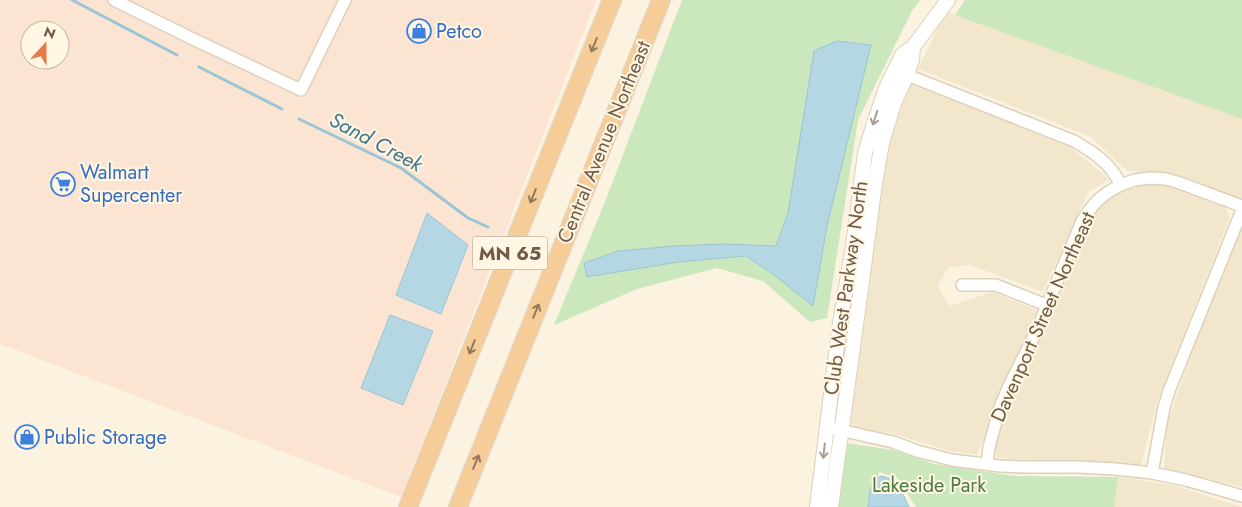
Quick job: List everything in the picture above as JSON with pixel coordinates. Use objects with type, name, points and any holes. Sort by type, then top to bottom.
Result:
[{"type":"highway","name":"MN 65","points":[[408,507],[612,0]]},
{"type":"highway","name":"Central Avenue Northeast","points":[[458,507],[661,0]]},
{"type":"street","points":[[114,0],[193,40],[302,90],[345,0]]},
{"type":"street","points":[[831,507],[882,143],[894,103],[900,74],[912,60],[913,47],[948,0]]},
{"type":"street","points":[[900,74],[1074,142],[1091,151],[1106,163],[1115,173],[1121,185]]},
{"type":"street","name":"Club West Parkway North","points":[[817,507],[839,329],[865,153],[886,88],[900,74]]},
{"type":"street","name":"Davenport Street Northeast","points":[[987,464],[989,447],[1000,408],[1009,386],[1036,332],[1082,221],[1098,198],[1134,180],[1166,179],[1242,208]]},
{"type":"street","points":[[1152,473],[1164,406],[1169,391],[1242,208]]},
{"type":"street","points":[[962,285],[996,285],[1046,305]]},
{"type":"street","points":[[826,427],[893,442],[917,451],[952,460],[1025,467],[1078,467],[1152,473],[1186,480],[1242,496]]},
{"type":"shaded area","points":[[0,0],[596,0],[401,497],[0,344]]},
{"type":"shaded area","points":[[946,11],[1242,119],[1242,200],[1174,173],[1127,171],[1091,137],[918,69]]},
{"type":"shaded area","points":[[907,83],[1070,147],[1109,179],[1088,192],[1043,292],[970,265],[949,267],[937,286],[950,306],[992,292],[1037,310],[977,455],[950,451],[894,434],[855,427],[849,421],[882,143]]},
{"type":"shaded area","points":[[1162,183],[1225,206],[1230,218],[1157,402],[1141,465],[998,458],[994,451],[1010,394],[1082,221],[1121,185]]},
{"type":"shaded area","points":[[1242,228],[1242,487],[1164,469],[1167,423],[1211,298]]},
{"type":"shaded area","points":[[1118,477],[1173,485],[1242,507],[1114,507]]},
{"type":"green space","points":[[682,0],[920,0],[912,11],[858,120],[827,318],[810,322],[763,281],[717,268],[637,289],[554,325],[605,202]]},
{"type":"green space","points":[[965,0],[1242,0],[1242,119],[955,15]]},
{"type":"green space","name":"Lakeside Park","points":[[840,442],[893,450],[934,464],[1014,476],[1118,477],[1114,507],[916,507],[897,478],[879,472],[868,507],[837,507]]},
{"type":"water","points":[[837,41],[871,45],[827,226],[813,306],[773,274],[746,256],[678,262],[587,277],[584,263],[618,251],[724,244],[776,246],[788,213],[814,51]]},
{"type":"water","points":[[427,213],[468,245],[441,314],[396,295]]},
{"type":"water","points":[[390,315],[433,331],[403,405],[361,388]]},
{"type":"water","points":[[882,476],[893,480],[909,507],[868,507],[870,490],[875,478]]},
{"type":"waterway","name":"Sand Creek","points":[[72,0],[177,55]]},
{"type":"waterway","name":"Sand Creek","points":[[199,67],[282,109]]},
{"type":"waterway","name":"Sand Creek","points":[[299,119],[401,168],[468,218],[488,227]]},
{"type":"place","name":"Petco","points":[[419,31]]},
{"type":"place","name":"Walmart Supercenter","points":[[63,184]]},
{"type":"place","name":"Public Storage","points":[[27,437]]}]
